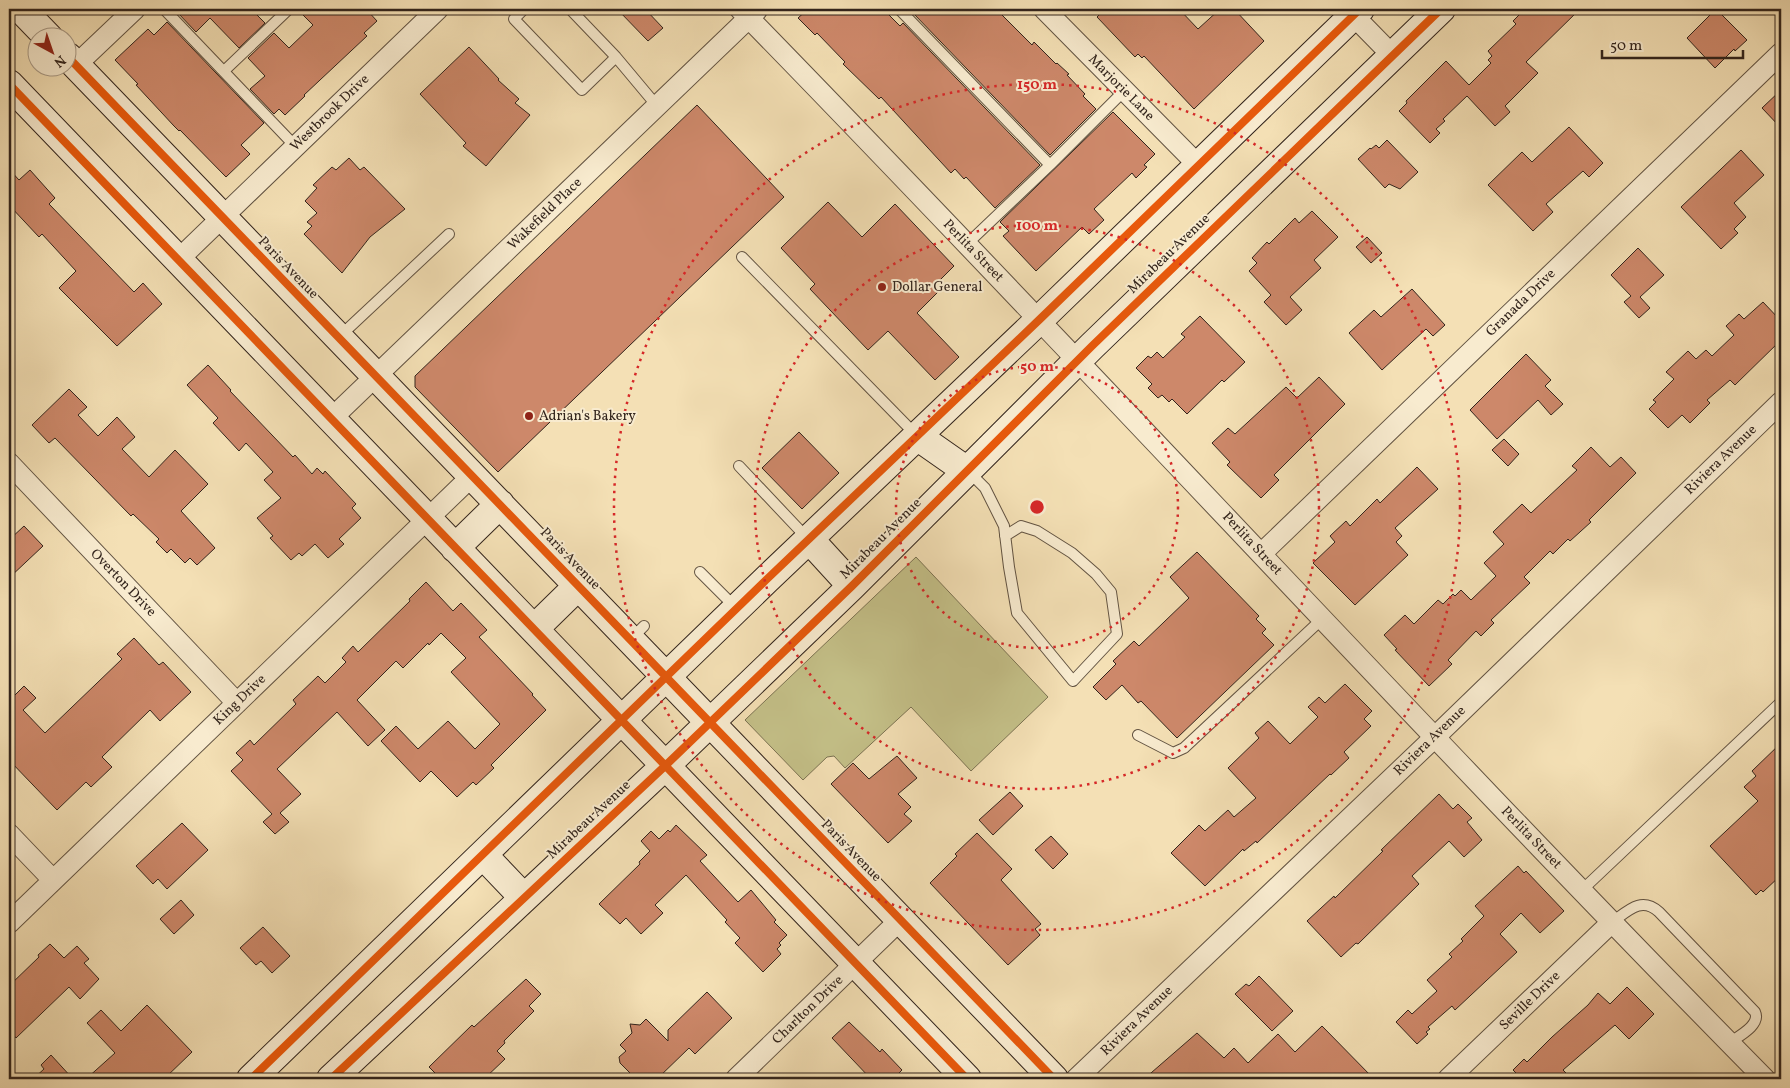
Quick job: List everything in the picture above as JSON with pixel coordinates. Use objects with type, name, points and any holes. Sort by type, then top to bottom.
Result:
[{"type":"street","points":[[21,9],[39,28]]},
{"type":"street","points":[[78,56],[136,9]]},
{"type":"street","name":"Westbrook Drive","points":[[178,260],[438,9]]},
{"type":"street","name":"Marjorie Lane","points":[[1044,9],[1199,166]]},
{"type":"street","name":"Mirabeau Avenue","points":[[331,1079],[665,766],[852,586],[1078,360],[1441,9]]},
{"type":"street","points":[[251,1079],[808,539],[1199,166],[1354,11],[1392,55]]},
{"type":"street","name":"Wakefield Place","points":[[331,419],[657,106],[749,12]]},
{"type":"street","name":"Perlita Street","points":[[749,12],[966,244],[1611,923],[1765,1079]]},
{"type":"street","name":"Granada Drive","points":[[1261,554],[1781,53]]},
{"type":"street","name":"Paris Avenue","points":[[78,67],[578,586],[637,633],[666,677],[1054,1079]]},
{"type":"street","points":[[9,84],[966,1079]]},
{"type":"street","name":"Riviera Avenue","points":[[1076,1079],[1435,737],[1781,402]]},
{"type":"street","points":[[917,436],[967,470]]},
{"type":"street","name":"Overton Drive","points":[[9,463],[237,703]]},
{"type":"street","name":"King Drive","points":[[9,923],[472,476]]},
{"type":"street","points":[[455,548],[500,504]]},
{"type":"street","points":[[808,539],[852,586]]},
{"type":"street","points":[[534,629],[578,586]]},
{"type":"street","points":[[9,834],[53,880]]},
{"type":"street","points":[[483,855],[524,898]]},
{"type":"street","name":"Charlton Drive","points":[[736,1079],[900,920]]},
{"type":"street","name":"Seville Drive","points":[[1448,1079],[1611,923]]},
{"type":"lane","points":[[164,9],[295,146]]},
{"type":"lane","points":[[224,71],[288,9]]},
{"type":"lane","points":[[524,9],[514,20],[582,90],[616,57]]},
{"type":"lane","points":[[570,9],[616,57],[657,106]]},
{"type":"lane","points":[[898,9],[1050,165]]},
{"type":"lane","points":[[966,244],[1050,165],[1124,91]]},
{"type":"lane","points":[[338,338],[449,234]]},
{"type":"lane","points":[[742,257],[917,436]]},
{"type":"lane","points":[[740,466],[808,539]]},
{"type":"lane","points":[[967,470],[985,488],[1004,526],[1008,567],[1017,613],[1072,681],[1116,634],[1111,592],[1096,574],[1072,553],[1037,531],[1021,526],[1005,536]]},
{"type":"lane","points":[[700,572],[736,609]]},
{"type":"lane","points":[[1138,735],[1173,753],[1184,748],[1322,619]]},
{"type":"lane","points":[[1581,891],[1781,702]]},
{"type":"lane","points":[[1611,923],[1639,904],[1647,904],[1659,912],[1756,1012],[1755,1023],[1729,1043]]},
{"type":"shaded area","points":[[916,557],[1048,697],[971,771],[911,707],[845,768],[834,756],[827,757],[803,780],[745,720]]},
{"type":"building","points":[[180,9],[251,9],[265,23],[239,48],[210,18],[196,32],[177,12]]},
{"type":"building","points":[[297,9],[366,9],[377,21],[364,33],[367,36],[285,115],[279,109],[274,114],[250,89],[265,76],[248,58],[274,33],[289,48],[313,25]]},
{"type":"building","points":[[617,9],[645,9],[663,28],[648,41]]},
{"type":"building","points":[[808,9],[883,9],[900,26],[903,23],[1040,165],[995,208],[966,177],[964,179],[955,169],[951,173],[881,97],[879,99],[843,64],[845,62],[817,33],[815,35],[798,18]]},
{"type":"building","points":[[917,9],[996,9],[1032,45],[1034,42],[1069,74],[1067,75],[1085,94],[1083,96],[1096,109],[1050,155],[913,13]]},
{"type":"building","points":[[1105,9],[1179,9],[1198,29],[1220,9],[1234,9],[1264,41],[1194,109],[1144,56],[1142,58],[1138,54],[1135,57],[1097,17]]},
{"type":"building","points":[[1525,9],[1580,9],[1526,62],[1538,73],[1505,106],[1510,112],[1495,126],[1467,96],[1443,119],[1445,121],[1436,129],[1440,133],[1430,143],[1399,111],[1407,103],[1406,101],[1446,61],[1469,85],[1491,63],[1488,60],[1492,56],[1488,51],[1516,24],[1513,21]]},
{"type":"building","points":[[1716,9],[1747,40],[1735,51],[1734,49],[1715,68],[1687,38]]},
{"type":"building","points":[[167,22],[264,123],[241,145],[250,154],[226,177],[174,126],[115,60],[148,29],[154,35]]},
{"type":"building","points":[[469,47],[498,80],[519,99],[515,103],[530,115],[486,166],[463,146],[466,143],[420,94]]},
{"type":"building","points":[[1781,90],[1781,128],[1762,108]]},
{"type":"building","points":[[697,105],[784,197],[498,472],[415,387],[415,376]]},
{"type":"building","points":[[1113,112],[1155,154],[1144,165],[1147,167],[1136,178],[1132,173],[1094,209],[1104,220],[1089,234],[1082,227],[1036,271],[1003,236],[1009,231],[1000,222]]},
{"type":"building","points":[[1569,127],[1603,163],[1589,177],[1583,171],[1546,204],[1553,212],[1533,231],[1488,185],[1522,152],[1532,162]]},
{"type":"building","points":[[1387,140],[1418,172],[1400,189],[1389,184],[1385,188],[1358,159],[1370,148],[1376,145],[1379,148]]},
{"type":"building","points":[[1741,150],[1764,175],[1734,203],[1746,217],[1734,229],[1738,233],[1721,249],[1681,207]]},
{"type":"building","points":[[349,158],[360,170],[364,167],[405,209],[370,237],[342,273],[304,234],[312,226],[307,222],[317,213],[305,201],[317,188],[313,185],[332,167],[336,170]]},
{"type":"building","points":[[9,169],[19,180],[30,170],[55,198],[49,204],[134,292],[143,283],[162,304],[117,346],[59,288],[76,271],[42,234],[39,237],[9,205]]},
{"type":"building","points":[[828,202],[862,237],[895,204],[954,266],[934,286],[939,291],[917,313],[959,357],[935,380],[888,331],[868,350],[810,289],[815,284],[781,248]]},
{"type":"building","points":[[1312,211],[1338,237],[1314,260],[1321,268],[1290,297],[1302,310],[1286,325],[1264,302],[1271,295],[1249,271],[1257,263],[1252,258],[1267,242],[1269,244],[1295,218],[1299,223]]},
{"type":"building","points":[[1367,237],[1382,253],[1371,263],[1356,247]]},
{"type":"building","points":[[1638,248],[1664,275],[1640,297],[1650,308],[1639,318],[1624,302],[1631,296],[1611,275]]},
{"type":"building","points":[[1412,289],[1445,325],[1433,336],[1426,329],[1382,370],[1349,333],[1374,310],[1381,317]]},
{"type":"building","points":[[1763,302],[1781,321],[1781,340],[1735,385],[1730,380],[1707,400],[1710,403],[1690,423],[1682,415],[1668,428],[1649,409],[1656,402],[1653,400],[1674,379],[1666,372],[1688,351],[1696,359],[1706,350],[1712,356],[1734,335],[1726,326],[1739,314],[1744,319]]},
{"type":"building","points":[[1200,316],[1245,362],[1224,382],[1222,380],[1187,414],[1172,399],[1169,402],[1162,395],[1158,398],[1148,388],[1152,384],[1136,368],[1148,356],[1151,358],[1157,352],[1163,358],[1185,337],[1181,334]]},
{"type":"building","points":[[1526,354],[1551,380],[1545,386],[1563,404],[1551,415],[1538,400],[1497,439],[1470,410]]},
{"type":"building","points":[[208,365],[293,457],[295,455],[312,474],[317,468],[323,474],[325,471],[356,504],[352,508],[361,518],[339,539],[344,544],[328,558],[315,544],[302,556],[299,553],[291,560],[270,538],[273,536],[257,518],[281,498],[264,480],[273,472],[246,443],[239,451],[213,423],[218,418],[187,385]]},
{"type":"building","points":[[1319,377],[1345,404],[1274,475],[1279,480],[1261,498],[1227,465],[1230,462],[1212,443],[1228,428],[1235,434],[1286,387],[1297,398]]},
{"type":"building","points":[[69,389],[87,407],[78,415],[98,436],[117,417],[135,437],[122,449],[149,477],[175,450],[208,484],[181,511],[215,548],[197,565],[190,558],[185,563],[171,549],[167,553],[156,542],[159,539],[133,514],[131,516],[55,438],[49,443],[32,425]]},
{"type":"building","points":[[799,432],[839,473],[802,509],[762,468]]},
{"type":"building","points":[[1504,439],[1519,454],[1508,466],[1492,450]]},
{"type":"building","points":[[1591,447],[1610,467],[1621,457],[1636,473],[1589,520],[1591,522],[1570,541],[1568,539],[1553,554],[1550,551],[1524,577],[1530,583],[1491,620],[1494,623],[1481,636],[1476,631],[1448,660],[1452,664],[1429,686],[1395,650],[1397,649],[1384,635],[1405,615],[1414,624],[1438,600],[1443,604],[1453,594],[1455,596],[1461,590],[1471,600],[1496,576],[1484,563],[1504,544],[1493,532],[1522,504],[1531,513],[1577,470],[1572,466]]},
{"type":"building","points":[[1417,467],[1438,489],[1395,528],[1402,536],[1396,542],[1408,555],[1355,605],[1313,563],[1335,542],[1330,536],[1346,521],[1350,526],[1377,499],[1380,503]]},
{"type":"building","points":[[24,526],[43,546],[9,578],[9,540]]},
{"type":"building","points":[[1197,552],[1259,616],[1256,619],[1266,629],[1262,633],[1274,645],[1177,738],[1141,701],[1138,703],[1122,685],[1106,700],[1093,687],[1116,664],[1113,661],[1134,641],[1139,646],[1189,598],[1170,577]]},
{"type":"building","points":[[426,582],[453,611],[461,603],[487,630],[479,637],[546,710],[491,765],[494,768],[476,785],[473,782],[457,797],[431,771],[420,782],[381,741],[396,726],[418,749],[448,721],[475,749],[500,724],[451,672],[466,658],[441,633],[403,668],[396,661],[357,700],[385,730],[368,746],[337,712],[277,769],[301,794],[280,813],[289,822],[275,834],[263,822],[272,814],[231,771],[243,760],[236,753],[250,740],[254,745],[296,704],[293,700],[318,676],[325,683],[346,662],[342,658],[353,646],[358,652],[410,601],[409,599]]},
{"type":"building","points":[[134,638],[159,665],[163,662],[191,692],[160,721],[150,710],[102,757],[112,767],[91,787],[86,782],[57,810],[9,760],[9,695],[12,698],[24,686],[36,698],[23,710],[45,733],[122,659],[117,654]]},
{"type":"building","points":[[1345,684],[1372,711],[1364,719],[1371,726],[1344,752],[1349,758],[1257,843],[1256,841],[1244,851],[1243,849],[1205,886],[1171,853],[1199,825],[1205,831],[1228,810],[1234,817],[1256,798],[1228,768],[1259,738],[1255,733],[1268,721],[1290,744],[1318,717],[1308,707],[1319,697],[1325,703]]},
{"type":"building","points":[[1781,743],[1781,875],[1763,892],[1761,890],[1756,895],[1710,846],[1758,801],[1744,787],[1756,776],[1752,771]]},
{"type":"building","points":[[897,756],[917,778],[898,794],[911,807],[904,814],[912,821],[888,843],[831,784],[853,763],[869,779]]},
{"type":"building","points":[[1010,792],[1023,806],[993,835],[979,820]]},
{"type":"building","points":[[1439,794],[1453,809],[1458,804],[1472,818],[1467,822],[1482,840],[1464,857],[1449,841],[1412,876],[1419,884],[1358,944],[1356,943],[1341,957],[1307,921],[1334,896],[1335,898]]},
{"type":"building","points":[[182,823],[208,850],[167,889],[158,879],[153,884],[136,866]]},
{"type":"building","points":[[676,825],[707,855],[700,861],[738,902],[751,890],[776,920],[774,922],[787,935],[779,943],[781,945],[777,949],[781,954],[763,972],[735,943],[740,938],[725,922],[727,920],[686,875],[655,905],[663,913],[641,934],[626,918],[620,924],[599,904],[640,864],[639,862],[650,851],[641,841],[651,831],[659,839],[668,830],[670,832]]},
{"type":"building","points":[[977,833],[1012,869],[1001,880],[1041,924],[1035,929],[1040,935],[1008,965],[930,883],[957,856],[955,854]]},
{"type":"building","points":[[1051,836],[1068,854],[1053,869],[1035,850]]},
{"type":"building","points":[[1518,866],[1524,873],[1526,871],[1564,911],[1540,933],[1521,913],[1500,934],[1517,952],[1455,1010],[1452,1006],[1428,1027],[1430,1029],[1426,1032],[1428,1034],[1417,1044],[1396,1022],[1408,1010],[1412,1014],[1437,991],[1427,980],[1452,957],[1449,954],[1484,916],[1475,906]]},
{"type":"building","points":[[181,900],[194,915],[174,934],[160,919]]},
{"type":"building","points":[[263,927],[290,956],[272,973],[261,961],[256,965],[240,948]]},
{"type":"building","points":[[50,944],[64,958],[77,946],[89,959],[84,963],[99,979],[80,999],[69,987],[16,1038],[9,1029],[9,986]]},
{"type":"building","points":[[1259,976],[1293,1011],[1272,1031],[1235,994],[1246,984],[1249,986]]},
{"type":"building","points":[[526,979],[541,994],[529,1006],[534,1011],[504,1041],[505,1043],[497,1051],[505,1059],[484,1079],[441,1079],[429,1067],[472,1025],[474,1027]]},
{"type":"building","points":[[1627,987],[1654,1014],[1629,1039],[1615,1025],[1563,1070],[1572,1079],[1522,1079],[1513,1070],[1524,1059],[1527,1062],[1588,1005],[1598,993],[1610,1004]]},
{"type":"building","points":[[707,992],[732,1018],[695,1054],[689,1048],[657,1079],[636,1079],[620,1063],[619,1057],[626,1051],[620,1045],[632,1033],[630,1024],[640,1025],[646,1019],[668,1041],[668,1030]]},
{"type":"building","points":[[147,1005],[192,1052],[164,1079],[86,1079],[115,1053],[87,1023],[101,1010],[121,1031]]},
{"type":"building","points":[[849,1022],[880,1052],[882,1049],[902,1070],[893,1079],[871,1079],[832,1038]]},
{"type":"building","points":[[1322,1026],[1374,1079],[1144,1079],[1197,1033],[1224,1058],[1234,1048],[1248,1063],[1278,1034],[1295,1052]]},
{"type":"building","points":[[51,1055],[73,1079],[33,1079],[44,1069],[41,1065]]},
{"type":"cycle path","points":[[251,1079],[766,580],[1039,320],[1360,9]]},
{"type":"cycle path","points":[[331,1079],[665,766],[852,586],[1092,346],[1441,9]]},
{"type":"cycle path","points":[[78,67],[1054,1079]]},
{"type":"cycle path","points":[[9,84],[967,1079]]},
{"type":"place","name":"Dollar General","points":[[882,287]]},
{"type":"place","name":"Adrian's Bakery","points":[[529,416]]}]
